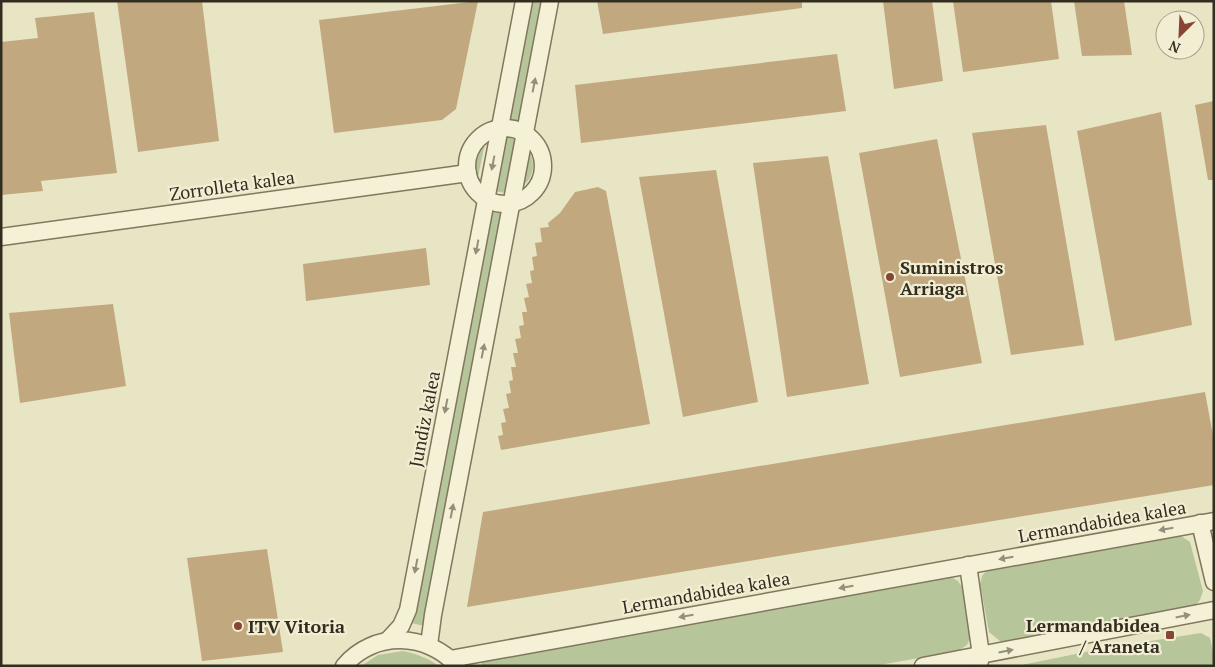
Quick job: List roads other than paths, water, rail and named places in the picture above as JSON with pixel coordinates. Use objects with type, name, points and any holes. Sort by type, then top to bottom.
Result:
[{"type":"street","name":"Jundiz kalea","points":[[388,640],[402,626],[408,610],[524,1]]},
{"type":"street","points":[[429,645],[434,605],[550,1]]},
{"type":"street","points":[[499,128],[524,133],[531,137],[537,145],[542,162],[540,177],[533,190],[521,199],[511,203],[501,203],[486,199],[470,184],[468,173],[467,162],[477,139],[499,128]]},
{"type":"street","name":"Zorrolleta kalea","points":[[1,236],[468,173]]},
{"type":"street","points":[[1207,522],[1214,582]]},
{"type":"street","name":"Lermandabidea kalea","points":[[454,662],[1207,522]]},
{"type":"street","points":[[968,565],[980,661]]},
{"type":"street","points":[[924,666],[980,661],[1214,610]]},
{"type":"street","points":[[344,666],[351,658],[368,646],[388,640],[409,639],[429,645],[454,662]]},
{"type":"place","name":"Suministros Arriaga","points":[[890,277]]},
{"type":"place","name":"ITV Vitoria","points":[[238,626]]},
{"type":"place","name":"Lermandabidea / Araneta","points":[[1170,635]]}]
